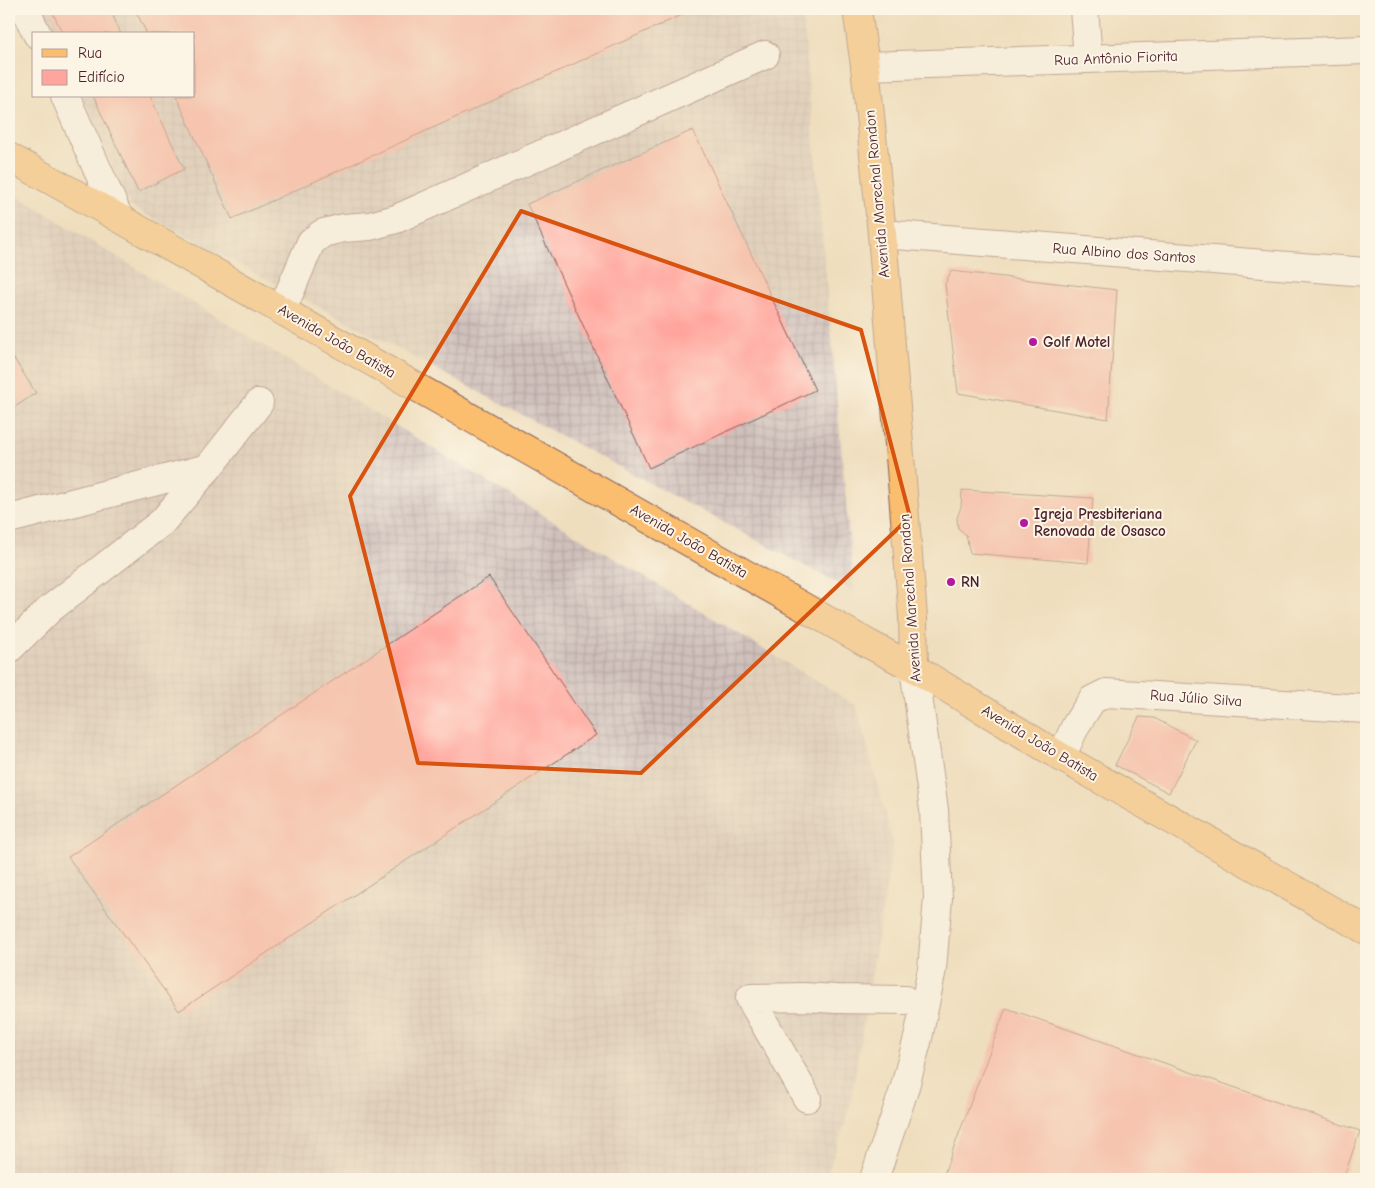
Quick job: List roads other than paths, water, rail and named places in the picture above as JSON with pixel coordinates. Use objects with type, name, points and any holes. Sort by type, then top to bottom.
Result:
[{"type":"main road","name":"Avenida Marechal Rondon","points":[[857,9],[865,66],[882,234],[913,617],[914,668]]},
{"type":"main road","name":"Avenida João Batista","points":[[9,157],[914,668],[1061,757],[1366,930]]},
{"type":"street","points":[[25,9],[35,32]]},
{"type":"street","points":[[1084,9],[1088,58]]},
{"type":"street","name":"Rua Antônio Fiorita","points":[[865,66],[1366,50]]},
{"type":"street","points":[[282,310],[311,242],[323,233],[344,228],[370,226],[396,219],[765,55]]},
{"type":"street","points":[[66,98],[120,218]]},
{"type":"street","name":"Rua Albino dos Santos","points":[[882,234],[1366,272]]},
{"type":"street","points":[[9,649],[50,609],[162,522],[208,468],[259,403]]},
{"type":"street","points":[[9,519],[208,468]]},
{"type":"street","name":"Avenida Marechal Rondon","points":[[874,1179],[904,1090],[918,1038],[932,969],[938,898],[934,810],[914,668]]},
{"type":"street","name":"Rua Júlio Silva","points":[[1061,757],[1076,725],[1092,700],[1106,692],[1366,709]]},
{"type":"street","points":[[807,1098],[750,998],[804,997],[905,1000]]},
{"type":"place","name":"Golf Motel","points":[[1033,342]]},
{"type":"place","name":"Igreja Presbiteriana Renovada de Osasco","points":[[1024,523]]},
{"type":"place","name":"RN","points":[[951,582]]}]
